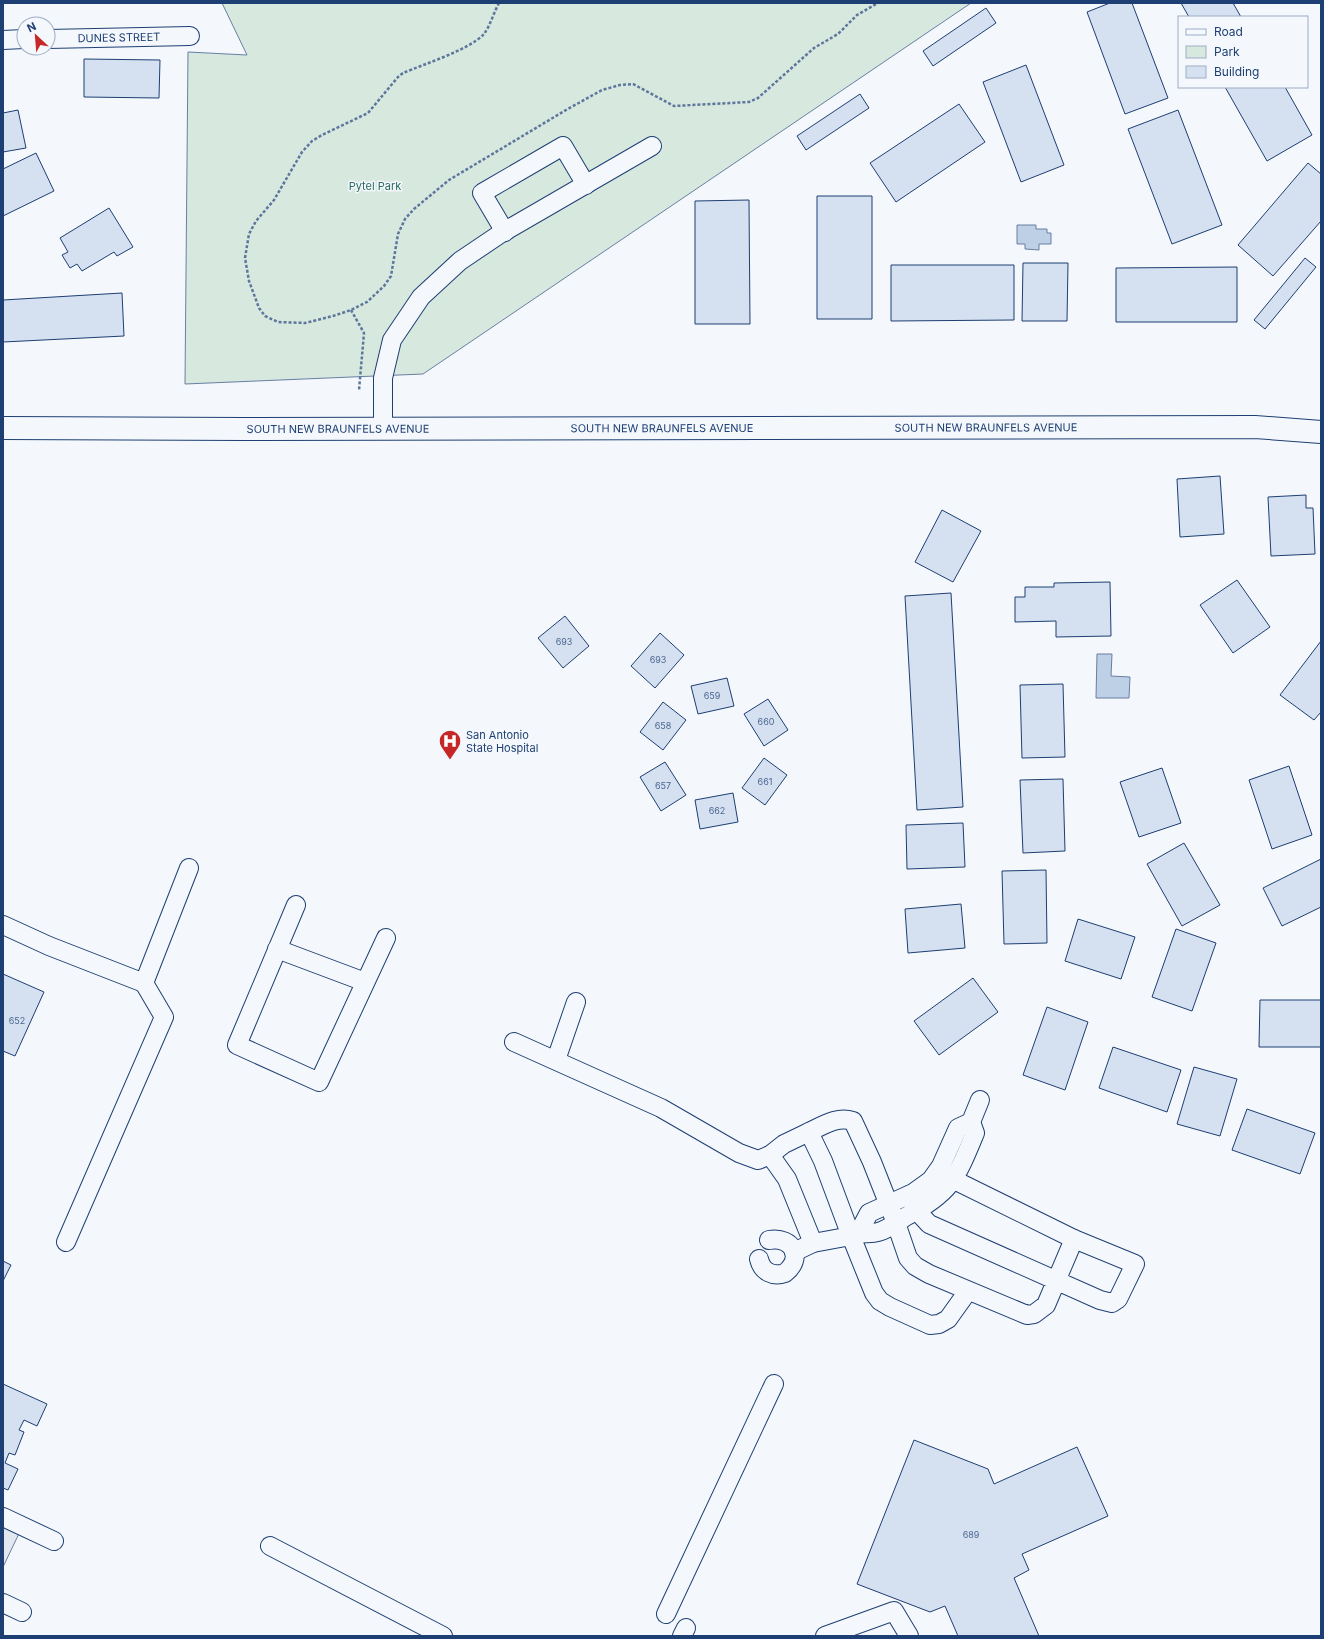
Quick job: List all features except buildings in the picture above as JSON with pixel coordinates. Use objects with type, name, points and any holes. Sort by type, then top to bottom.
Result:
[{"type":"main road","name":"SOUTH NEW BRAUNFELS AVENUE","points":[[3,428],[383,429],[1255,427],[1321,432]]},
{"type":"street","name":"DUNES STREET","points":[[56,39],[190,36]]},
{"type":"street","points":[[3,40],[16,39]]},
{"type":"street","points":[[505,232],[482,193],[543,157],[563,146],[586,185]]},
{"type":"street","points":[[383,429],[383,378],[392,340],[421,297],[460,261],[505,232],[652,146]]},
{"type":"street","points":[[144,983],[189,868]]},
{"type":"street","points":[[296,906],[237,1045],[318,1082],[386,938]]},
{"type":"street","points":[[3,925],[49,946],[144,983],[164,1017],[66,1242]]},
{"type":"street","points":[[277,949],[365,982]]},
{"type":"street","points":[[556,1060],[576,1002]]},
{"type":"street","points":[[514,1042],[661,1108],[739,1153],[758,1160],[770,1155],[784,1144],[828,1123],[844,1118],[852,1121],[872,1162],[908,1258],[915,1266],[929,1274],[1027,1315],[1034,1314],[1046,1305],[1074,1239]]},
{"type":"street","points":[[855,1234],[869,1213],[909,1195],[930,1180],[941,1166],[958,1128],[971,1122],[980,1100]]},
{"type":"street","points":[[794,1252],[813,1243],[855,1234],[878,1232],[917,1211],[938,1197],[959,1172],[975,1132],[971,1122]]},
{"type":"street","points":[[809,1132],[855,1234],[874,1293],[880,1301],[930,1325],[939,1324],[948,1319],[968,1291]]},
{"type":"street","points":[[770,1155],[787,1180],[813,1243]]},
{"type":"street","points":[[909,1195],[917,1211],[929,1224],[1100,1300],[1112,1303],[1118,1299],[1135,1264],[1074,1239],[937,1171]]},
{"type":"street","points":[[759,1259],[763,1268],[768,1272],[779,1275],[790,1269],[793,1264],[794,1252],[792,1246],[782,1240],[769,1240]]},
{"type":"street","points":[[666,1614],[774,1384]]},
{"type":"street","points":[[3,1517],[54,1541]]},
{"type":"street","points":[[270,1546],[443,1636]]},
{"type":"street","points":[[3,1603],[22,1612]]},
{"type":"street","points":[[825,1636],[894,1611],[909,1636]]},
{"type":"path","points":[[245,258],[249,234],[256,222],[274,200],[302,152],[312,141],[368,113],[403,73],[472,42],[484,33],[499,3]]},
{"type":"path","points":[[351,310],[364,333],[359,390]]},
{"type":"green space","name":"Pytel Park","points":[[222,3],[971,3],[423,374],[185,384],[188,52],[247,55]]},
{"type":"shaded area","points":[[3,1511],[25,1521],[3,1567]]},
{"type":"water","points":[[1017,225],[1036,225],[1036,229],[1047,229],[1047,233],[1051,233],[1051,244],[1039,244],[1039,250],[1025,249],[1025,244],[1017,244]]},
{"type":"water","points":[[1097,654],[1112,654],[1111,676],[1130,677],[1129,698],[1096,698]]},
{"type":"place","name":"San Antonio State Hospital","points":[[450,760]]}]
